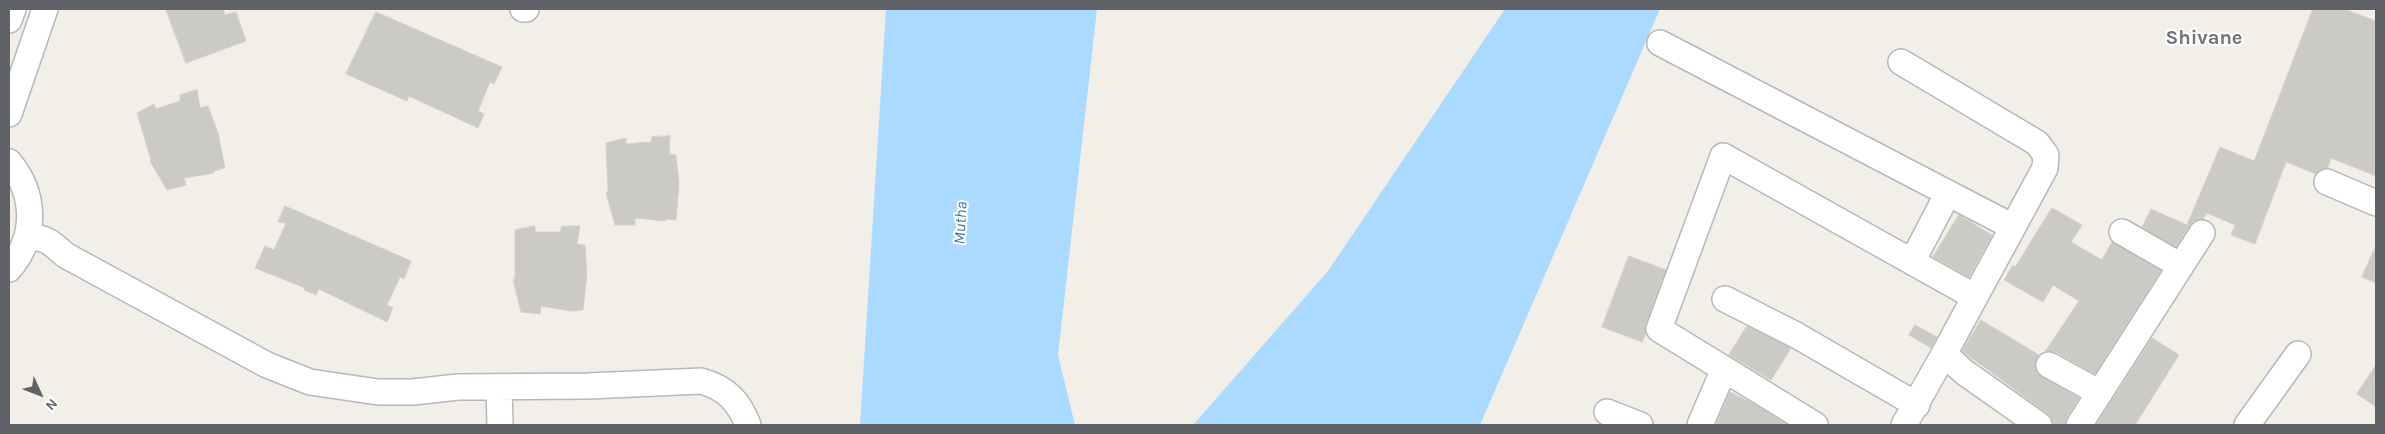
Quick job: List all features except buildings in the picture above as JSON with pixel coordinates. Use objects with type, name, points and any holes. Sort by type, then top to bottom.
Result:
[{"type":"street","points":[[9,20],[13,9]]},
{"type":"street","points":[[9,114],[45,9]]},
{"type":"street","points":[[1660,43],[2013,227]]},
{"type":"street","points":[[1725,299],[1796,336],[1910,415],[2045,168],[2046,155],[2037,143],[1900,62]]},
{"type":"street","points":[[1815,425],[1659,329],[1723,156],[1975,297]]},
{"type":"street","points":[[9,162],[19,173],[28,194],[31,216],[27,238],[18,259],[9,269]]},
{"type":"street","points":[[2327,182],[2376,203]]},
{"type":"street","points":[[1912,262],[1948,194]]},
{"type":"street","points":[[2122,232],[2181,266]]},
{"type":"street","points":[[2079,425],[2202,233]]},
{"type":"street","points":[[27,238],[45,239],[65,255],[268,365],[310,382],[378,392],[702,381],[716,385],[731,394],[743,411],[748,425]]},
{"type":"street","points":[[1944,354],[1964,372],[2039,425]]},
{"type":"street","points":[[2247,425],[2298,354]]},
{"type":"street","points":[[2049,364],[2100,393]]},
{"type":"street","points":[[1700,425],[1724,369]]},
{"type":"street","points":[[499,387],[500,425]]},
{"type":"street","points":[[1607,412],[1640,425]]},
{"type":"water","name":"Mutha","points":[[886,9],[1097,9],[1058,355],[1075,425],[860,425]]},
{"type":"water","points":[[1505,9],[1660,9],[1480,425],[1193,425],[1328,271]]},
{"type":"district","name":"Shivane","points":[[2204,38]]}]
